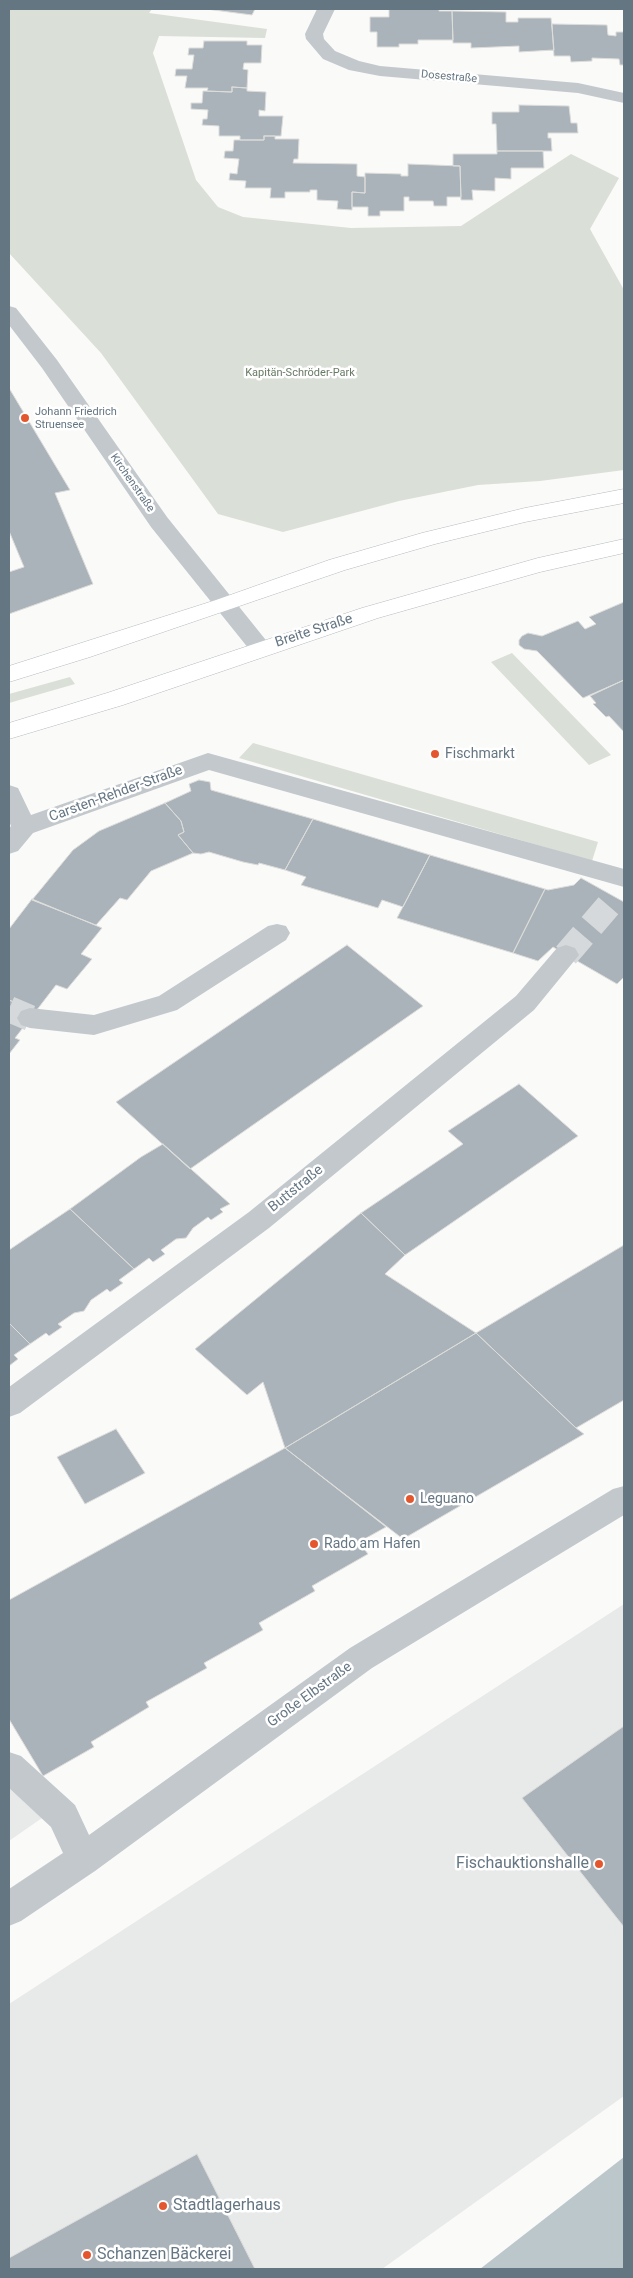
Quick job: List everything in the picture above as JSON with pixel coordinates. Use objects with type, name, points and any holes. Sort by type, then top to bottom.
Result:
[{"type":"main road","points":[[9,674],[224,606],[337,564],[430,538],[525,515],[624,496]]},
{"type":"main road","name":"Breite Straße","points":[[9,731],[115,699],[370,613],[501,576],[624,546]]},
{"type":"street","name":"Dosestraße","points":[[326,9],[314,34],[315,38],[320,46],[340,62],[380,71],[578,88],[624,98]]},
{"type":"street","name":"Kirchenstraße","points":[[9,312],[50,364],[159,522],[224,606],[261,649]]},
{"type":"street","name":"Carsten-Rehder-Straße","points":[[9,794],[16,836],[208,761],[622,882]]},
{"type":"street","points":[[30,1018],[94,1025],[168,1003],[277,933]]},
{"type":"street","name":"Buttstraße","points":[[9,1404],[259,1220],[524,1003],[566,955]]},
{"type":"street","name":"Große Elbstraße","points":[[9,1909],[82,1859],[361,1658],[624,1499]]},
{"type":"street","points":[[9,1767],[63,1816],[82,1859]]},
{"type":"shaded area","points":[[624,1604],[624,2096],[382,2269],[9,2269],[9,2004]]},
{"type":"shaded area","points":[[9,1788],[42,1818],[9,1841]]},
{"type":"shaded area","points":[[624,2157],[624,2269],[480,2269]]},
{"type":"green space","name":"Kapitän-Schröder-Park","points":[[9,9],[152,9],[149,13],[267,29],[265,38],[159,36],[153,53],[196,180],[218,207],[243,217],[351,228],[461,226],[571,154],[619,178],[590,229],[624,290],[624,470],[540,481],[478,485],[399,501],[283,532],[218,514],[101,353],[9,253]]},
{"type":"green space","points":[[512,653],[611,755],[589,765],[491,662]]},
{"type":"green space","points":[[70,677],[75,684],[9,703],[9,694]]},
{"type":"green space","points":[[253,743],[598,842],[592,861],[239,758]]},
{"type":"building","points":[[206,9],[255,9],[252,15]]},
{"type":"building","points":[[389,9],[439,9],[439,11],[452,11],[453,40],[418,40],[418,44],[399,44],[399,47],[377,47],[377,32],[370,32],[370,17],[389,17]]},
{"type":"building","points":[[452,11],[506,12],[506,22],[518,22],[518,18],[551,18],[554,50],[519,52],[519,46],[471,48],[471,43],[453,43]]},
{"type":"building","points":[[552,24],[607,25],[608,35],[616,36],[616,32],[624,32],[624,65],[620,65],[619,59],[592,58],[592,61],[571,62],[570,56],[554,56]]},
{"type":"building","points":[[204,41],[247,41],[247,45],[262,45],[261,63],[244,63],[243,69],[248,70],[247,88],[232,87],[232,92],[207,91],[208,88],[185,88],[187,76],[175,76],[176,69],[192,69],[194,55],[188,55],[189,48],[203,48]]},
{"type":"building","points":[[232,87],[247,88],[247,91],[266,92],[265,111],[259,110],[259,116],[283,116],[281,136],[264,136],[264,140],[240,140],[240,136],[219,136],[219,126],[202,125],[203,119],[207,119],[208,110],[191,109],[191,103],[202,103],[203,91],[232,92]]},
{"type":"building","points":[[519,105],[569,106],[571,123],[577,123],[578,133],[548,133],[548,138],[551,138],[552,151],[497,151],[496,124],[492,124],[492,112],[519,112]]},
{"type":"building","points":[[264,136],[275,136],[275,139],[299,139],[298,159],[294,159],[293,163],[357,164],[357,176],[365,177],[365,193],[352,192],[352,210],[337,209],[338,201],[317,200],[317,190],[310,190],[310,192],[285,192],[285,198],[270,198],[271,188],[245,188],[246,181],[229,180],[230,173],[237,174],[239,159],[224,158],[225,151],[233,151],[234,140],[264,140]]},
{"type":"building","points":[[497,151],[543,151],[544,168],[511,168],[511,179],[495,178],[495,191],[472,190],[473,200],[461,200],[460,166],[453,166],[453,154],[497,154]]},
{"type":"building","points":[[408,164],[460,166],[461,197],[447,197],[447,206],[434,206],[433,201],[409,201],[409,197],[404,197],[404,211],[380,211],[380,216],[368,216],[368,207],[352,207],[352,192],[365,193],[365,173],[401,174],[401,176],[408,176]]},
{"type":"building","points":[[9,388],[70,490],[55,493],[93,584],[9,614],[9,572],[24,567],[9,531]]},
{"type":"building","points":[[624,602],[624,680],[583,698],[537,651],[524,649],[519,645],[519,640],[522,636],[528,633],[542,636],[578,621],[585,629],[596,624],[589,617]]},
{"type":"building","points":[[624,680],[624,732],[609,716],[606,717],[593,704],[596,703],[590,696]]},
{"type":"building","points":[[199,780],[210,782],[211,790],[313,819],[285,870],[259,863],[258,865],[243,862],[209,852],[193,853],[178,835],[184,832],[181,821],[165,803],[191,791],[189,784]]},
{"type":"building","points":[[165,803],[181,821],[184,832],[178,835],[193,853],[151,871],[127,900],[120,898],[96,925],[32,900],[73,850],[99,831]]},
{"type":"building","points":[[313,819],[430,855],[403,907],[382,900],[378,908],[301,885],[306,877],[285,870]]},
{"type":"building","points":[[430,855],[545,889],[513,953],[397,918]]},
{"type":"building","points":[[581,878],[624,902],[624,977],[617,984],[553,947],[538,961],[513,953],[545,889],[574,885]]},
{"type":"building","points":[[32,899],[102,928],[81,954],[92,959],[67,989],[56,985],[36,1011],[9,1000],[9,929]]},
{"type":"building","points":[[347,945],[423,1006],[190,1169],[116,1102]]},
{"type":"building","points":[[9,1000],[36,1011],[15,1038],[20,1040],[9,1054]]},
{"type":"building","points":[[519,1084],[578,1136],[405,1255],[361,1213],[463,1144],[448,1131]]},
{"type":"building","points":[[163,1144],[230,1204],[220,1209],[223,1212],[211,1220],[208,1217],[193,1228],[186,1238],[176,1239],[161,1250],[165,1254],[153,1262],[149,1258],[134,1269],[70,1209],[141,1157]]},
{"type":"building","points":[[70,1209],[134,1269],[119,1280],[123,1283],[110,1292],[107,1289],[91,1300],[84,1311],[74,1313],[58,1324],[62,1327],[49,1336],[46,1333],[30,1344],[9,1323],[9,1250]]},
{"type":"building","points":[[361,1213],[405,1255],[385,1274],[476,1333],[285,1448],[263,1382],[247,1395],[195,1349]]},
{"type":"building","points":[[624,1245],[624,1400],[576,1428],[476,1333]]},
{"type":"building","points":[[9,1323],[30,1344],[14,1355],[18,1359],[9,1366]]},
{"type":"building","points":[[476,1333],[584,1434],[403,1539],[285,1448]]},
{"type":"building","points":[[116,1429],[145,1473],[85,1504],[57,1457]]},
{"type":"building","points":[[285,1448],[386,1527],[359,1542],[368,1554],[312,1586],[315,1591],[259,1623],[263,1630],[204,1663],[207,1668],[146,1702],[149,1707],[91,1742],[94,1747],[43,1776],[9,1719],[9,1600]]},
{"type":"building","name":"Fischauktionshalle","points":[[624,1726],[624,1927],[522,1798]]},
{"type":"building","name":"Stadtlagerhaus","points":[[197,2154],[255,2269],[9,2269],[9,2258]]},
{"type":"tunnel","points":[[566,955],[616,897]]},
{"type":"tunnel","points":[[9,1009],[30,1018]]},
{"type":"place","name":"Johann Friedrich Struensee","points":[[25,418]]},
{"type":"place","name":"Fischmarkt","points":[[435,754]]},
{"type":"place","name":"Leguano","points":[[410,1499]]},
{"type":"place","name":"Rado am Hafen","points":[[314,1544]]},
{"type":"place","name":"Fischauktionshalle","points":[[599,1864]]},
{"type":"place","name":"Stadtlagerhaus","points":[[163,2206]]},
{"type":"place","name":"Schanzen Bäckerei","points":[[87,2255]]}]
